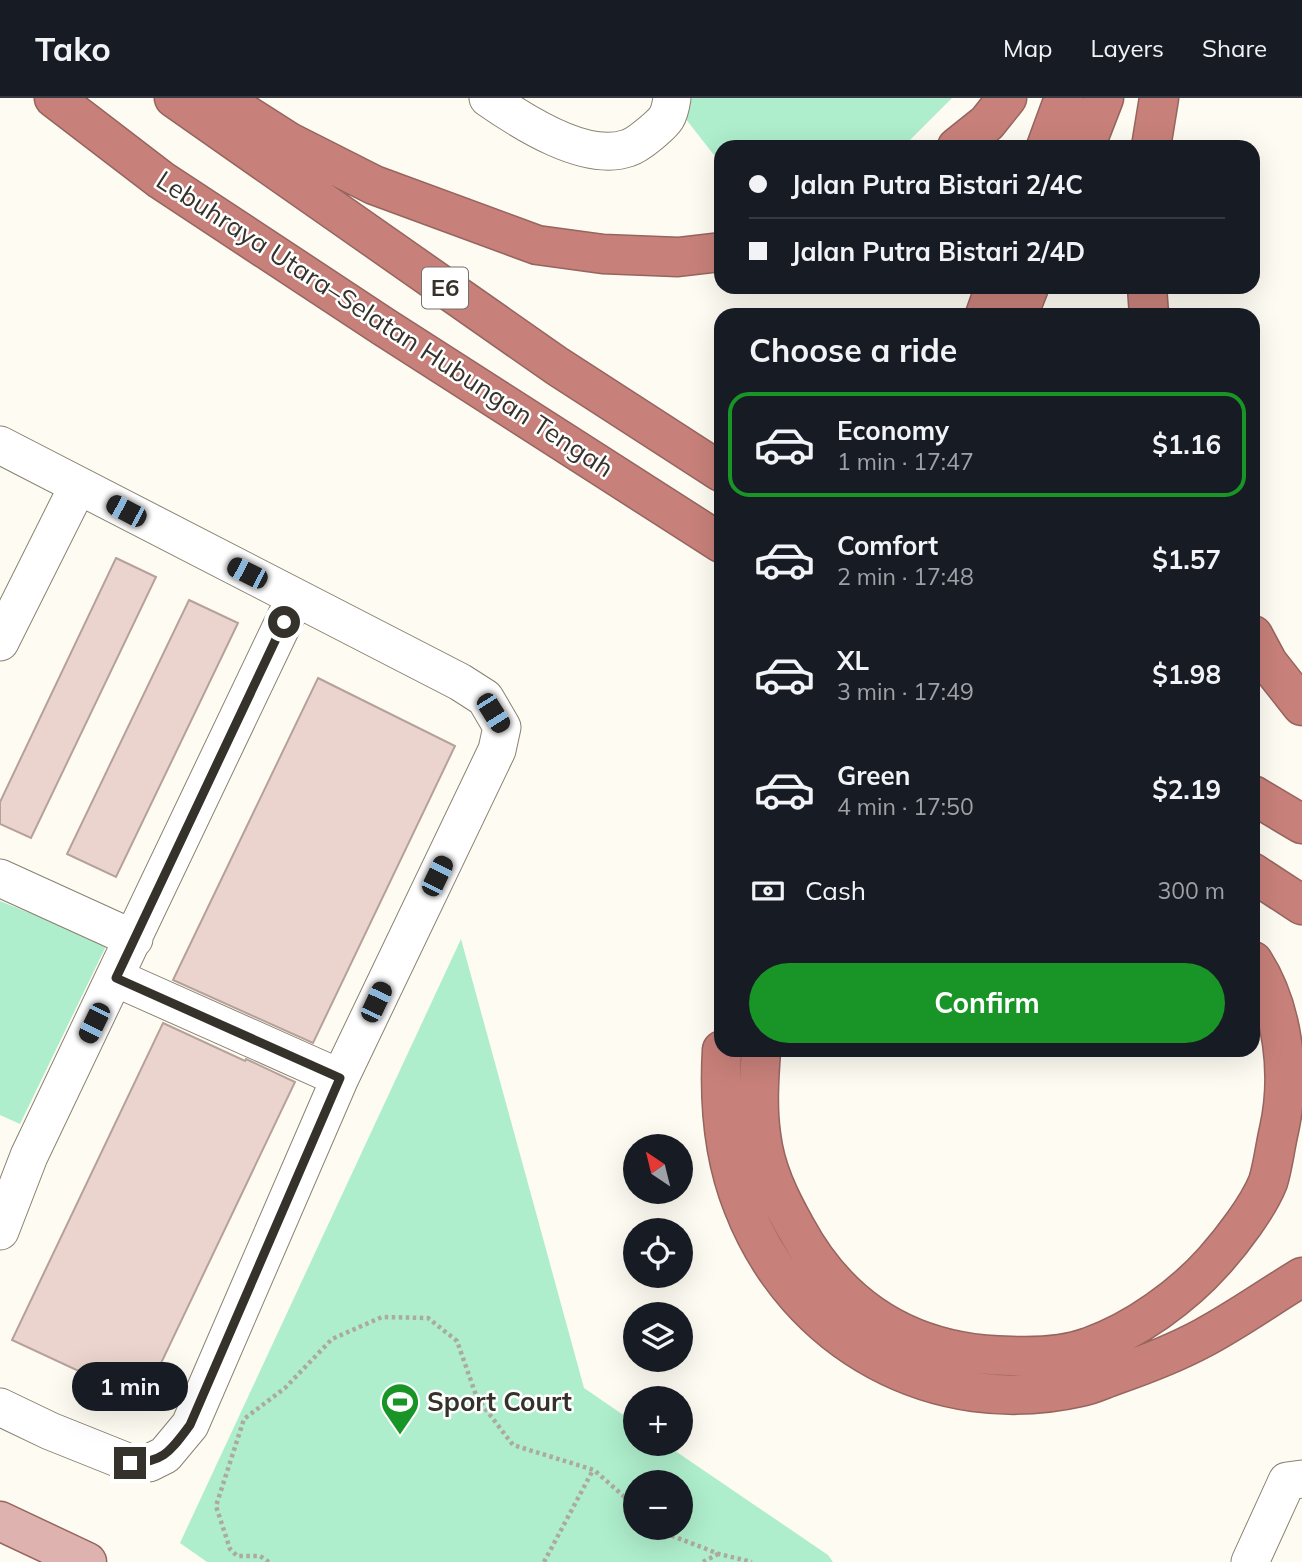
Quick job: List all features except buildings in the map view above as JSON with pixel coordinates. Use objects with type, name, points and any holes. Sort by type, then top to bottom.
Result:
[{"type":"highway","name":"Lebuhraya Utara–Selatan Hubungan Tengah","points":[[54,98],[161,180],[714,539]]},
{"type":"highway","name":"E6","points":[[174,98],[557,366],[714,467]]},
{"type":"highway","points":[[220,98],[289,142],[373,185],[537,245],[603,254],[678,257],[714,253]]},
{"type":"highway","points":[[966,140],[987,123],[1007,98]]},
{"type":"highway","points":[[1049,140],[1064,98]]},
{"type":"highway","points":[[1088,140],[1104,98]]},
{"type":"highway","points":[[1151,140],[1159,98]]},
{"type":"highway","points":[[1260,648],[1268,663],[1302,706]]},
{"type":"highway","points":[[1260,799],[1302,824]]},
{"type":"highway","points":[[1260,878],[1302,905]]},
{"type":"highway","points":[[761,1057],[758,1096],[761,1136],[771,1180],[806,1247],[838,1289],[870,1316],[908,1337],[950,1351],[987,1356],[1038,1357],[1088,1348],[1139,1323],[1194,1284],[1235,1237],[1268,1183],[1282,1117],[1284,1065],[1276,1014],[1260,977]]},
{"type":"highway","points":[[722,1057],[723,1132],[730,1164],[743,1206],[765,1253],[793,1293],[830,1331],[882,1364],[920,1380],[978,1394],[1032,1395],[1081,1387],[1135,1368],[1203,1338],[1302,1277]]},
{"type":"main road","points":[[0,1521],[87,1562]]},
{"type":"street","points":[[488,98],[514,117],[560,141],[602,151],[627,149],[647,136],[669,117],[672,98]]},
{"type":"street","points":[[0,445],[460,682],[485,698],[502,727],[497,750],[340,1078],[190,1425],[176,1444],[165,1455],[149,1463],[130,1463],[50,1431],[0,1407]]},
{"type":"street","points":[[0,642],[78,486]]},
{"type":"street","points":[[0,1231],[14,1151],[116,978],[295,598]]},
{"type":"street","points":[[0,878],[134,939]]},
{"type":"street","points":[[116,978],[340,1078]]},
{"type":"street","points":[[1250,1562],[1295,1480]]},
{"type":"path","points":[[269,1562],[260,1556],[237,1556],[230,1549],[216,1506],[244,1419],[285,1388],[332,1339],[382,1317],[428,1318],[457,1340],[477,1398],[513,1445],[594,1470],[623,1495]]},
{"type":"path","points":[[544,1562],[594,1470]]},
{"type":"path","points":[[683,1540],[719,1554],[752,1562]]},
{"type":"path","points":[[703,1562],[719,1554]]},
{"type":"green space","points":[[692,98],[952,98],[910,140],[714,140],[714,155],[685,118]]},
{"type":"green space","points":[[0,901],[107,944],[20,1124],[0,1115]]},
{"type":"green space","points":[[461,939],[584,1388],[623,1415],[623,1456],[683,1456],[828,1555],[833,1562],[207,1562],[180,1543]]},
{"type":"place","name":"Sport Court","points":[[400,1436]]},
{"type":"route","points":[[130,1463],[149,1463],[165,1455],[190,1425],[340,1078],[116,978],[284,622]]}]
